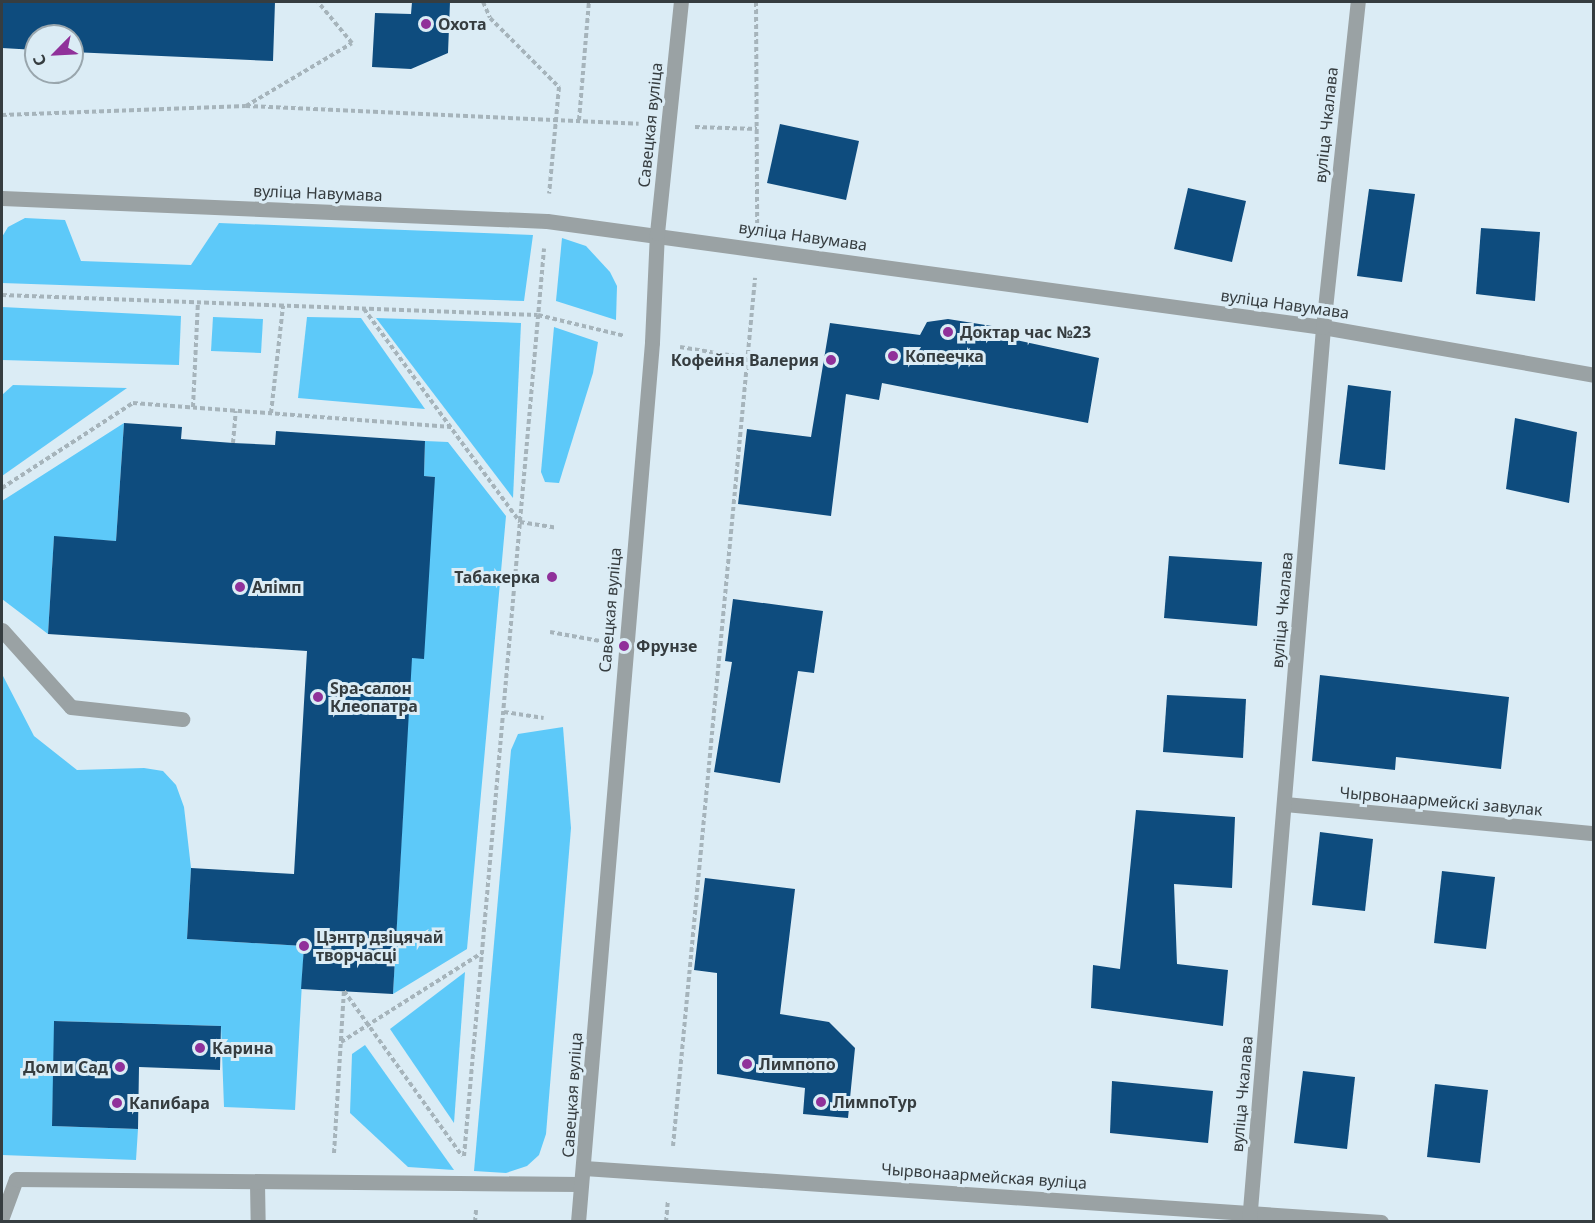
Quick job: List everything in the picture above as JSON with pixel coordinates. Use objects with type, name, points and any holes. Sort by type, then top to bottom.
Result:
[{"type":"street","name":"Савецкая вуліца","points":[[578,1221],[624,646],[652,342],[657,233],[681,2]]},
{"type":"street","name":"вуліца Чкалава","points":[[1250,1216],[1323,327],[1358,2]]},
{"type":"street","name":"вуліца Навумава","points":[[2,198],[547,221],[657,233],[1323,327],[1593,375]]},
{"type":"street","points":[[2,630],[71,707],[182,719]]},
{"type":"street","name":"Чырвонаармейскі завулак","points":[[1285,804],[1593,833]]},
{"type":"street","name":"Чырвонаармейская вуліца","points":[[584,1168],[1250,1216],[1381,1221]]},
{"type":"street","points":[[2,1218],[16,1179],[257,1183],[580,1184]]},
{"type":"street","points":[[257,1183],[258,1221]]},
{"type":"path","points":[[246,106],[352,43],[318,2]]},
{"type":"path","points":[[464,1158],[559,87],[490,18],[483,2]]},
{"type":"path","points":[[579,120],[589,2]]},
{"type":"path","points":[[666,1221],[757,248],[756,2]]},
{"type":"path","points":[[2,115],[246,106],[556,118],[668,126],[757,129]]},
{"type":"path","points":[[2,295],[538,315],[652,342],[747,358]]},
{"type":"path","points":[[193,407],[198,302]]},
{"type":"path","points":[[271,413],[283,306]]},
{"type":"path","points":[[364,309],[520,522],[557,528]]},
{"type":"path","points":[[2,488],[133,402],[451,427]]},
{"type":"path","points":[[232,443],[236,411]]},
{"type":"path","points":[[550,632],[624,646]]},
{"type":"path","points":[[504,712],[544,718]]},
{"type":"path","points":[[341,1042],[482,953]]},
{"type":"path","points":[[332,1183],[344,991],[464,1158],[472,1184],[475,1221]]},
{"type":"shaded area","points":[[25,218],[65,220],[81,261],[191,265],[219,223],[533,235],[524,301],[2,283],[2,237],[8,227]]},
{"type":"shaded area","points":[[562,238],[586,246],[610,272],[617,286],[616,320],[556,301]]},
{"type":"shaded area","points":[[2,307],[181,316],[179,365],[2,360]]},
{"type":"shaded area","points":[[213,317],[263,319],[261,353],[211,351]]},
{"type":"shaded area","points":[[307,317],[361,318],[425,409],[298,398]]},
{"type":"shaded area","points":[[376,318],[521,323],[513,498]]},
{"type":"shaded area","points":[[554,327],[598,342],[593,373],[559,483],[545,482],[541,472]]},
{"type":"shaded area","points":[[13,385],[127,388],[2,476],[2,395]]},
{"type":"shaded area","points":[[124,423],[116,541],[54,537],[48,634],[2,599],[2,501]]},
{"type":"shaded area","points":[[425,441],[448,442],[506,516],[467,949],[393,994],[408,715],[394,714],[435,477],[424,476]]},
{"type":"shaded area","points":[[2,674],[34,736],[77,770],[144,768],[163,771],[176,785],[184,807],[191,868],[187,939],[304,946],[295,1110],[224,1107],[221,1026],[55,1021],[52,1126],[138,1129],[136,1160],[2,1155]]},
{"type":"shaded area","points":[[563,727],[571,828],[546,1134],[539,1155],[527,1166],[506,1173],[474,1171],[511,750],[518,734]]},
{"type":"shaded area","points":[[465,972],[454,1123],[390,1029]]},
{"type":"shaded area","points":[[365,1045],[454,1170],[408,1167],[350,1113],[352,1054]]},
{"type":"building","points":[[2,2],[275,2],[273,61],[84,53],[84,24],[24,24],[24,49],[2,48]]},
{"type":"building","points":[[412,2],[450,2],[448,53],[411,69],[372,67],[375,13],[411,14]]},
{"type":"building","points":[[780,124],[859,141],[846,200],[767,183]]},
{"type":"building","points":[[1188,188],[1246,201],[1232,262],[1174,249]]},
{"type":"building","points":[[1369,189],[1415,194],[1402,282],[1357,276]]},
{"type":"building","points":[[1481,228],[1540,232],[1535,301],[1476,294]]},
{"type":"building","points":[[948,319],[998,327],[997,336],[1099,358],[1088,423],[882,383],[879,400],[846,394],[831,516],[738,504],[747,429],[811,437],[830,323],[920,335],[927,322]]},
{"type":"building","points":[[1348,385],[1391,391],[1385,470],[1339,464]]},
{"type":"building","points":[[1515,418],[1577,432],[1569,503],[1506,489]]},
{"type":"building","name":"Алімп","points":[[124,423],[182,427],[181,439],[233,443],[275,445],[276,431],[425,441],[424,476],[435,477],[424,659],[412,658],[393,994],[301,989],[304,946],[187,939],[191,868],[294,874],[307,651],[48,634],[54,536],[116,541]]},
{"type":"building","points":[[1169,556],[1262,562],[1257,626],[1164,618]]},
{"type":"building","points":[[733,599],[823,611],[814,673],[798,671],[780,783],[714,772],[732,662],[725,661]]},
{"type":"building","points":[[1320,675],[1509,697],[1501,769],[1396,757],[1395,770],[1312,761]]},
{"type":"building","points":[[1167,695],[1246,699],[1243,758],[1163,752]]},
{"type":"building","points":[[1136,810],[1235,817],[1232,888],[1174,884],[1177,964],[1228,970],[1223,1026],[1091,1008],[1093,965],[1120,969]]},
{"type":"building","points":[[1320,832],[1373,839],[1365,911],[1312,905]]},
{"type":"building","points":[[1442,871],[1495,877],[1486,949],[1434,943]]},
{"type":"building","points":[[705,878],[795,889],[780,1014],[829,1022],[855,1048],[848,1118],[803,1114],[805,1088],[717,1074],[717,973],[694,970]]},
{"type":"building","points":[[54,1021],[221,1026],[220,1070],[139,1067],[138,1129],[52,1126]]},
{"type":"building","points":[[1303,1071],[1355,1077],[1347,1149],[1294,1143]]},
{"type":"building","points":[[1112,1081],[1213,1091],[1208,1143],[1110,1133]]},
{"type":"building","points":[[1435,1084],[1488,1090],[1480,1163],[1427,1157]]},
{"type":"place","name":"Охота","points":[[426,24]]},
{"type":"place","name":"Доктар час №23","points":[[948,332]]},
{"type":"place","name":"Копеечка","points":[[893,356]]},
{"type":"place","name":"Кофейня Валерия","points":[[831,360]]},
{"type":"place","name":"Табакерка","points":[[552,577]]},
{"type":"place","name":"Алімп","points":[[240,587]]},
{"type":"place","name":"Фрунзе","points":[[624,646]]},
{"type":"place","name":"Spa-салон Клеопатра","points":[[318,697]]},
{"type":"place","name":"Цэнтр дзіцячай творчасці","points":[[304,946]]},
{"type":"place","name":"Карина","points":[[200,1048]]},
{"type":"place","name":"Лимпопо","points":[[747,1064]]},
{"type":"place","name":"Дом и Сад","points":[[120,1067]]},
{"type":"place","name":"ЛимпоТур","points":[[821,1102]]},
{"type":"place","name":"Капибара","points":[[117,1103]]}]
